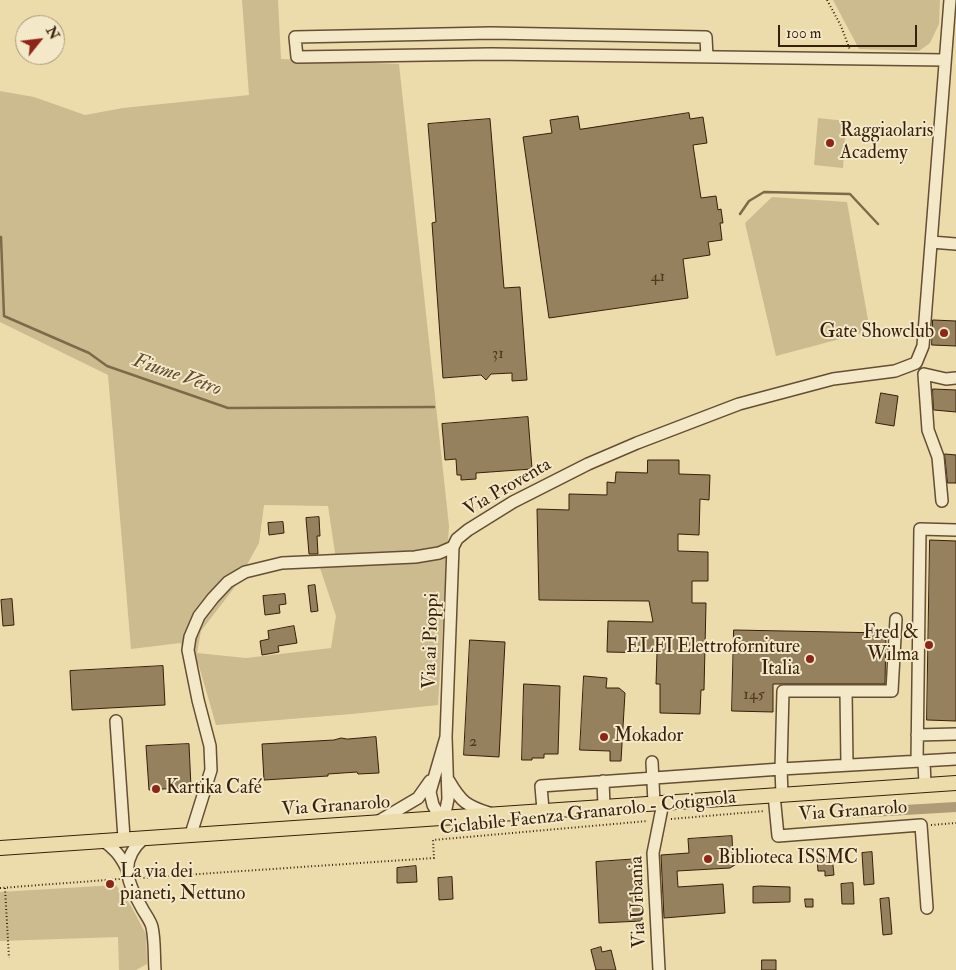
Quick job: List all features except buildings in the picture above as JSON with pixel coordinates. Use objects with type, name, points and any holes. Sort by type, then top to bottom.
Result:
[{"type":"main road","name":"Via Granarolo","points":[[0,848],[124,838],[441,819],[543,810],[956,783]]},
{"type":"street","points":[[942,501],[938,458],[928,430],[924,374],[916,364],[923,346],[950,0]]},
{"type":"street","points":[[707,57],[706,37],[491,33],[295,37],[296,57],[491,54],[600,56],[944,60]]},
{"type":"street","points":[[491,33],[491,54]]},
{"type":"street","points":[[403,34],[403,55]]},
{"type":"street","points":[[600,35],[600,56]]},
{"type":"street","points":[[931,242],[956,244]]},
{"type":"street","name":"Via Proventa","points":[[191,834],[212,770],[210,746],[188,650],[190,637],[199,616],[228,582],[245,572],[282,563],[415,557],[439,553],[453,547],[457,539],[468,530],[513,502],[588,464],[637,443],[739,404],[833,379],[895,371],[916,364]]},
{"type":"street","points":[[924,374],[946,379],[956,378]]},
{"type":"street","points":[[925,785],[917,735],[920,529],[956,530]]},
{"type":"street","name":"Via ai Pioppi","points":[[441,819],[446,809],[448,780],[446,736],[453,547]]},
{"type":"street","points":[[846,765],[846,691],[892,691],[896,619]]},
{"type":"street","name":"Via Granarolo","points":[[846,691],[783,692],[781,769],[776,810],[778,836],[921,825],[927,908]]},
{"type":"street","points":[[116,721],[124,838]]},
{"type":"street","points":[[917,735],[956,734]]},
{"type":"street","name":"Via ai Pioppi","points":[[441,819],[430,797],[430,792],[446,736]]},
{"type":"street","points":[[543,810],[541,786],[956,759]]},
{"type":"street","name":"Via Urbania","points":[[652,762],[659,820],[653,853],[659,970]]},
{"type":"street","name":"Via ai Pioppi","points":[[376,823],[418,798],[435,776]]},
{"type":"street","points":[[448,780],[457,795],[465,803],[494,814]]},
{"type":"street","points":[[603,781],[604,806]]},
{"type":"street","points":[[144,838],[136,845],[130,856],[128,874],[129,885],[152,926],[155,970]]},
{"type":"street","points":[[102,840],[121,856],[128,874]]},
{"type":"path","points":[[827,0],[847,40],[851,59]]},
{"type":"path","name":"Ciclabile Faenza Granarolo - Cotignola","points":[[0,888],[128,874],[434,858],[433,840],[776,810]]},
{"type":"path","points":[[921,825],[956,823]]},
{"type":"path","points":[[5,888],[10,958]]},
{"type":"shaded area","points":[[242,0],[278,0],[281,59],[399,64],[449,526],[438,705],[216,725],[199,666],[180,643],[131,649],[108,375],[0,322],[0,91],[34,97],[85,115],[123,108],[249,95]],"holes":[[[264,505],[328,506],[337,566],[320,568],[336,616],[331,648],[246,658],[197,653],[201,631],[234,588],[259,543]]]},
{"type":"shaded area","points":[[833,0],[940,0],[939,24],[930,43],[919,51],[859,49]]},
{"type":"shaded area","name":"Raggiaolaris Academy","points":[[818,118],[846,121],[843,168],[814,165]]},
{"type":"shaded area","points":[[772,197],[847,202],[870,331],[776,356],[745,223]]},
{"type":"shaded area","points":[[116,885],[131,906],[146,934],[147,964],[136,970],[119,970],[118,937],[0,941],[0,892]]},
{"type":"waterway","name":"Fiume Vetro","points":[[740,214],[749,201],[764,192],[850,194],[878,224]]},
{"type":"waterway","name":"Fiume Vetro","points":[[0,237],[4,316],[89,353],[107,366],[228,408],[434,407]]},
{"type":"waterway","points":[[854,813],[956,807]]},
{"type":"place","name":"Raggiaolaris Academy","points":[[830,143]]},
{"type":"place","name":"Gate Showclub","points":[[944,333]]},
{"type":"place","name":"Fred & Wilma","points":[[929,645]]},
{"type":"place","name":"ELFI Elettroforniture Italia","points":[[810,659]]},
{"type":"place","name":"Mokador","points":[[604,737]]},
{"type":"place","name":"Kartika Café","points":[[156,789]]},
{"type":"place","name":"Biblioteca ISSMC","points":[[708,859]]},
{"type":"place","name":"La via dei pianeti, Nettuno","points":[[110,884]]}]
